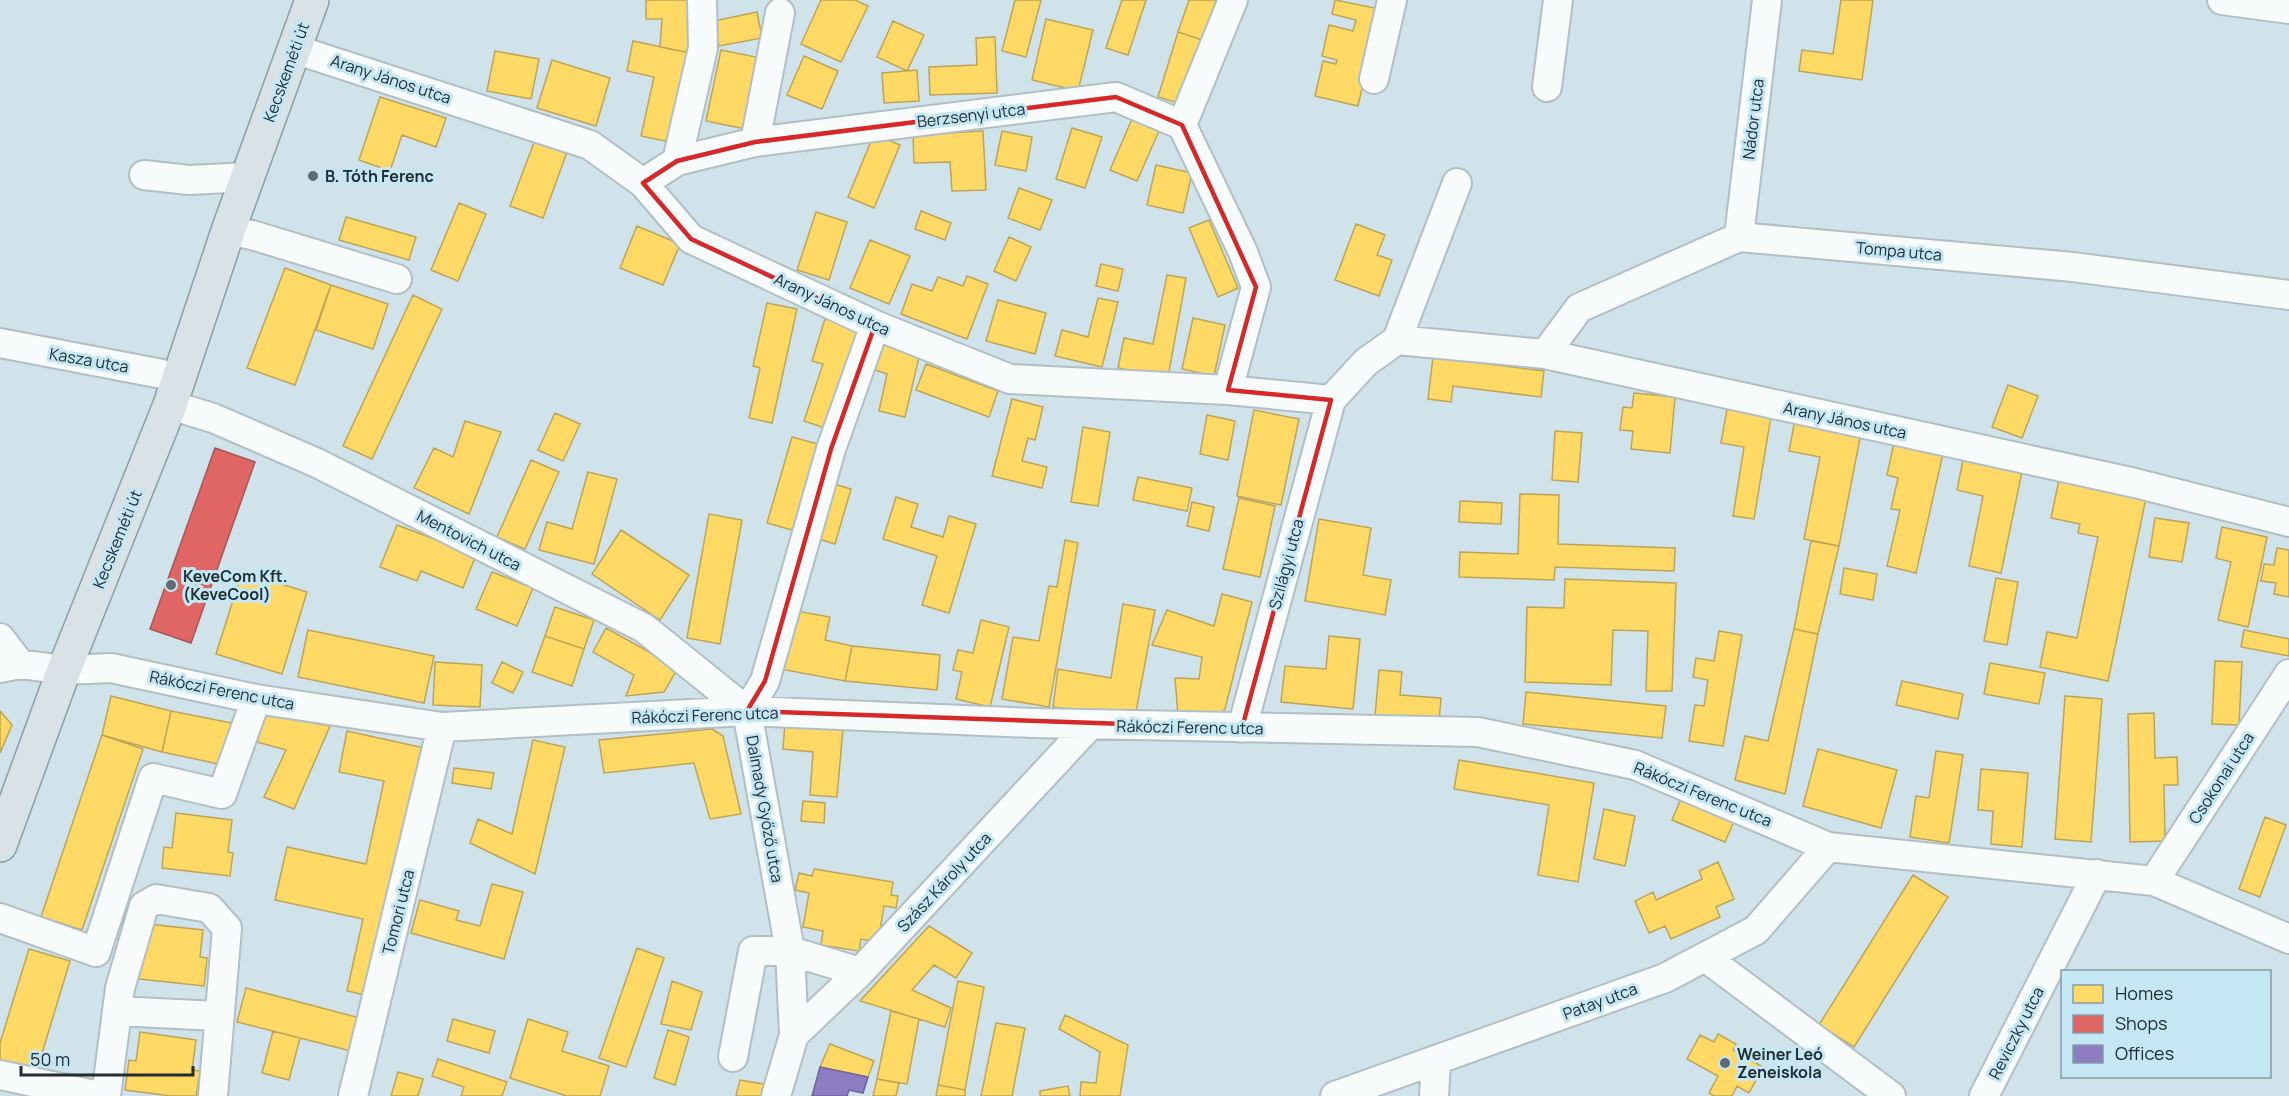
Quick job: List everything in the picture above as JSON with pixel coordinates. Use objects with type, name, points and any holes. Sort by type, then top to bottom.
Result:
[{"type":"main road","name":"Kecskeméti út","points":[[0,845],[64,670],[174,392],[228,231],[312,0]]},
{"type":"street","points":[[677,161],[704,48],[702,0]]},
{"type":"street","points":[[1228,390],[1256,287],[1244,252],[1182,125],[1233,0]]},
{"type":"street","points":[[1374,79],[1392,0]]},
{"type":"street","points":[[1547,87],[1558,0]]},
{"type":"street","name":"Nádor utca","points":[[1739,237],[1767,0]]},
{"type":"street","points":[[2222,0],[2289,9]]},
{"type":"street","points":[[755,142],[780,13]]},
{"type":"street","name":"Arany János utca","points":[[294,49],[590,146],[643,183],[691,239],[875,325],[1010,379],[1228,390],[1331,400]]},
{"type":"street","name":"Berzsenyi utca","points":[[643,183],[677,161],[755,142],[1116,97],[1182,125]]},
{"type":"street","points":[[144,175],[189,180],[249,177]]},
{"type":"street","points":[[1331,400],[1366,362],[1397,340],[1457,183]]},
{"type":"street","points":[[228,231],[397,279]]},
{"type":"street","name":"Tompa utca","points":[[1545,354],[1579,308],[1739,237],[2073,267],[2289,295]]},
{"type":"street","points":[[747,711],[765,681],[831,449],[875,325]]},
{"type":"street","name":"Arany János utca","points":[[1397,340],[1545,354],[2135,483],[2289,522]]},
{"type":"street","name":"Kasza utca","points":[[0,343],[162,374],[174,392]]},
{"type":"street","name":"Mentovich utca","points":[[174,392],[213,418],[317,464],[644,628],[747,711]]},
{"type":"street","name":"Szilágyi utca","points":[[1242,728],[1331,400]]},
{"type":"street","points":[[0,638],[10,666]]},
{"type":"street","name":"Rákóczi Ferenc utca","points":[[10,666],[64,670],[111,668],[256,699],[442,727],[747,711],[1090,725],[1478,732],[1635,765],[1828,847],[2154,881],[2289,939]]},
{"type":"street","name":"Csokonai utca","points":[[2154,881],[2289,674]]},
{"type":"street","points":[[0,918],[96,952],[153,778],[222,794],[256,699]]},
{"type":"street","name":"Dalmady Győző utca","points":[[747,711],[790,951],[794,1035],[776,1096]]},
{"type":"street","name":"Szász Károly utca","points":[[794,1035],[860,972],[1090,725]]},
{"type":"street","name":"Tomori utca","points":[[353,1096],[442,727]]},
{"type":"street","name":"Patay utca","points":[[1335,1096],[1665,978],[1756,930],[1828,847]]},
{"type":"street","name":"Reviczky utca","points":[[1984,1096],[2097,874]]},
{"type":"street","points":[[106,1096],[120,988],[144,906],[156,899],[209,908],[227,928],[213,1096]]},
{"type":"street","points":[[734,1057],[753,951],[790,951],[860,972]]},
{"type":"street","points":[[1705,957],[1891,1096]]},
{"type":"street","points":[[117,1011],[218,1016]]},
{"type":"street","points":[[1434,1096],[1436,1060]]},
{"type":"street","points":[[0,1076],[99,1096]]},
{"type":"highlighted area","points":[[1116,97],[1182,125],[1256,287],[1228,390],[1331,400],[1242,728],[747,711],[765,681],[831,449],[875,325],[691,239],[643,183],[677,161],[755,142]]},
{"type":"building: Homes","points":[[646,0],[691,0],[690,53],[660,47],[662,19],[646,19]]},
{"type":"building: Homes","points":[[821,0],[855,0],[868,6],[841,62],[801,44]]},
{"type":"building: Homes","points":[[1015,0],[1041,0],[1026,57],[1002,51]]},
{"type":"building: Homes","points":[[1122,0],[1146,0],[1128,55],[1106,48]]},
{"type":"building: Homes","points":[[1189,0],[1216,0],[1202,40],[1178,32]]},
{"type":"building: Homes","points":[[1335,0],[1380,9],[1358,106],[1315,96],[1323,61],[1336,64],[1337,60],[1322,56],[1329,25],[1353,31],[1356,20],[1332,14]]},
{"type":"building: Homes","points":[[1841,0],[1873,0],[1862,80],[1799,71],[1802,50],[1833,54]]},
{"type":"building: Homes","points":[[757,12],[762,38],[719,46],[714,21]]},
{"type":"building: Homes","points":[[1046,19],[1093,30],[1078,91],[1032,80]]},
{"type":"building: Homes","points":[[893,21],[924,35],[907,71],[877,57]]},
{"type":"building: Homes","points":[[1178,32],[1202,40],[1182,104],[1158,97]]},
{"type":"building: Homes","points":[[995,37],[997,93],[930,95],[929,67],[977,65],[976,38]]},
{"type":"building: Homes","points":[[633,41],[690,53],[670,142],[641,136],[654,77],[627,71]]},
{"type":"building: Homes","points":[[721,50],[761,58],[746,129],[706,121]]},
{"type":"building: Homes","points":[[495,51],[539,59],[531,99],[487,91]]},
{"type":"building: Homes","points":[[804,56],[838,71],[822,109],[787,95]]},
{"type":"building: Homes","points":[[552,60],[610,78],[596,126],[537,108]]},
{"type":"building: Homes","points":[[917,70],[919,101],[884,103],[882,73]]},
{"type":"building: Homes","points":[[380,97],[446,118],[436,147],[402,135],[390,171],[359,160]]},
{"type":"building: Homes","points":[[1135,112],[1162,124],[1137,181],[1110,170]]},
{"type":"building: Homes","points":[[1072,128],[1102,137],[1085,188],[1056,179]]},
{"type":"building: Homes","points":[[983,131],[986,190],[952,191],[950,162],[914,163],[913,135]]},
{"type":"building: Homes","points":[[1002,131],[1032,137],[1026,171],[995,165]]},
{"type":"building: Homes","points":[[874,134],[900,145],[874,208],[848,197]]},
{"type":"building: Homes","points":[[535,140],[567,152],[543,218],[510,206]]},
{"type":"building: Homes","points":[[1156,165],[1192,173],[1183,213],[1147,205]]},
{"type":"building: Homes","points":[[1019,188],[1052,200],[1040,230],[1008,218]]},
{"type":"building: Homes","points":[[459,203],[486,214],[458,281],[431,270]]},
{"type":"building: Homes","points":[[921,211],[951,223],[945,240],[915,229]]},
{"type":"building: Homes","points":[[816,212],[847,222],[829,280],[797,270]]},
{"type":"building: Homes","points":[[346,217],[416,237],[409,260],[339,240]]},
{"type":"building: Homes","points":[[1209,220],[1238,288],[1218,297],[1189,228]]},
{"type":"building: Homes","points":[[1356,224],[1385,235],[1377,255],[1392,260],[1379,296],[1335,280]]},
{"type":"building: Homes","points":[[637,226],[680,244],[663,285],[620,268]]},
{"type":"building: Homes","points":[[1009,237],[1031,247],[1016,281],[994,271]]},
{"type":"building: Homes","points":[[870,240],[910,256],[889,304],[850,288]]},
{"type":"building: Homes","points":[[1101,264],[1123,269],[1118,291],[1096,286]]},
{"type":"building: Homes","points":[[285,268],[331,285],[295,385],[247,368]]},
{"type":"building: Homes","points":[[1167,275],[1186,278],[1168,377],[1118,368],[1124,338],[1153,344]]},
{"type":"building: Homes","points":[[967,276],[988,284],[967,339],[901,314],[912,284],[932,291],[938,277],[963,286]]},
{"type":"building: Homes","points":[[331,285],[388,304],[373,349],[316,330]]},
{"type":"building: Homes","points":[[413,295],[442,309],[372,459],[343,446]]},
{"type":"building: Homes","points":[[1098,298],[1118,302],[1102,367],[1055,356],[1062,330],[1088,337]]},
{"type":"building: Homes","points":[[998,300],[1046,313],[1035,354],[986,341]]},
{"type":"building: Homes","points":[[767,303],[797,309],[772,423],[749,418],[760,368],[753,366]]},
{"type":"building: Homes","points":[[1193,318],[1225,325],[1214,376],[1182,369]]},
{"type":"building: Homes","points":[[825,319],[860,330],[828,429],[804,421],[823,364],[812,361]]},
{"type":"building: Homes","points":[[876,341],[919,357],[905,417],[879,411],[887,374],[867,367]]},
{"type":"building: Homes","points":[[1433,357],[1544,371],[1541,397],[1453,386],[1451,402],[1428,399]]},
{"type":"building: Homes","points":[[926,364],[998,391],[989,417],[916,390]]},
{"type":"building: Homes","points":[[2008,385],[2038,396],[2022,438],[1992,427]]},
{"type":"building: Homes","points":[[1634,393],[1675,397],[1670,453],[1631,449],[1633,431],[1620,430],[1623,407],[1632,408]]},
{"type":"building: Homes","points":[[1012,399],[1043,407],[1035,440],[1028,438],[1022,461],[1047,467],[1042,488],[992,476]]},
{"type":"building: Homes","points":[[1727,409],[1771,416],[1754,519],[1733,516],[1744,447],[1721,443]]},
{"type":"building: Homes","points":[[1254,410],[1299,419],[1281,505],[1237,496]]},
{"type":"building: Homes","points":[[555,413],[580,424],[563,461],[538,450]]},
{"type":"building: Homes","points":[[1207,415],[1235,421],[1228,460],[1200,454]]},
{"type":"building: Homes","points":[[1795,420],[1861,433],[1839,546],[1804,539],[1820,457],[1789,451]]},
{"type":"building: Homes","points":[[465,421],[501,432],[469,514],[414,488],[434,448],[453,457]]},
{"type":"building: Homes","points":[[1083,427],[1110,432],[1098,506],[1071,502]]},
{"type":"building: Homes","points":[[1555,431],[1582,433],[1578,482],[1552,480]]},
{"type":"building: Homes","points":[[792,437],[825,446],[799,532],[767,523]]},
{"type":"building: Homes","points":[[1895,438],[1944,449],[1916,573],[1887,566],[1900,510],[1891,509],[1898,478],[1887,475]]},
{"type":"building: Homes","points":[[1964,455],[2023,467],[2001,573],[1969,566],[1983,496],[1957,490]]},
{"type":"building: Homes","points":[[531,460],[559,472],[525,549],[497,537]]},
{"type":"building: Homes","points":[[588,472],[617,479],[594,564],[539,550],[547,522],[572,529]]},
{"type":"building: Homes","points":[[1138,477],[1192,488],[1187,511],[1133,500]]},
{"type":"building: Homes","points":[[2059,480],[2146,498],[2108,681],[2040,667],[2047,632],[2077,638],[2098,537],[2078,533],[2080,524],[2051,518]]},
{"type":"building: Homes","points":[[831,483],[851,489],[835,544],[815,538]]},
{"type":"building: Homes","points":[[1520,494],[1559,495],[1558,544],[1675,548],[1674,571],[1555,567],[1554,580],[1459,577],[1460,552],[1518,554]]},
{"type":"building: Homes","points":[[896,497],[918,504],[911,527],[943,537],[949,516],[976,524],[949,613],[922,605],[937,556],[883,539]]},
{"type":"building: Homes","points":[[1239,498],[1275,506],[1260,577],[1223,569]]},
{"type":"building: Homes","points":[[1460,501],[1502,503],[1501,524],[1459,522]]},
{"type":"building: Homes","points":[[1192,502],[1214,507],[1209,531],[1187,526]]},
{"type":"building: Homes","points":[[709,514],[742,520],[720,644],[687,638]]},
{"type":"building: Homes","points":[[2155,518],[2189,523],[2182,562],[2149,557]]},
{"type":"building: Homes","points":[[1319,519],[1371,528],[1363,575],[1391,580],[1385,615],[1305,601]]},
{"type":"building: Homes","points":[[397,525],[476,555],[463,588],[421,571],[417,581],[380,567]]},
{"type":"building: Homes","points":[[2222,527],[2267,537],[2248,627],[2218,620],[2231,562],[2216,558]]},
{"type":"building: Homes","points":[[621,530],[689,575],[660,620],[592,574]]},
{"type":"building: Homes","points":[[1065,540],[1078,543],[1049,707],[1002,699],[1013,637],[1039,641],[1049,586],[1057,587]]},
{"type":"building: Homes","points":[[1811,541],[1839,546],[1818,634],[1794,629]]},
{"type":"building: Homes","points":[[2277,548],[2289,550],[2289,597],[2274,594],[2276,583],[2261,581],[2264,564],[2274,565]]},
{"type":"building: Homes","points":[[1844,568],[1877,574],[1873,600],[1840,594]]},
{"type":"building: Homes","points":[[242,572],[307,592],[282,674],[216,654]]},
{"type":"building: Homes","points":[[492,572],[533,588],[517,626],[476,609]]},
{"type":"building: Homes","points":[[1996,578],[2018,582],[2007,645],[1984,641]]},
{"type":"building: Homes","points":[[1565,579],[1676,583],[1672,691],[1646,691],[1648,631],[1613,630],[1611,685],[1525,682],[1527,607],[1564,608]]},
{"type":"building: Homes","points":[[1222,594],[1252,602],[1225,709],[1218,716],[1178,715],[1175,678],[1199,679],[1202,657],[1152,645],[1167,610],[1214,626]]},
{"type":"building: Homes","points":[[1123,604],[1155,610],[1135,717],[1053,707],[1058,669],[1111,678]]},
{"type":"building: Homes","points":[[555,607],[594,620],[584,649],[545,636]]},
{"type":"building: Homes","points":[[791,610],[830,617],[825,640],[852,646],[845,681],[780,669]]},
{"type":"building: Homes","points":[[981,620],[1009,627],[990,707],[956,699],[962,672],[953,670],[958,650],[973,653]]},
{"type":"building: Homes","points":[[606,628],[678,668],[664,692],[626,696],[634,675],[593,652]]},
{"type":"building: Homes","points":[[1794,629],[1818,634],[1785,794],[1735,780],[1745,736],[1768,741]]},
{"type":"building: Homes","points":[[308,630],[434,656],[424,703],[298,677]]},
{"type":"building: Homes","points":[[2244,630],[2289,639],[2289,656],[2241,647]]},
{"type":"building: Homes","points":[[1719,631],[1742,635],[1723,746],[1689,741],[1695,705],[1704,706],[1708,680],[1693,677],[1696,658],[1714,661]]},
{"type":"building: Homes","points":[[545,636],[584,649],[572,686],[532,672]]},
{"type":"building: Homes","points":[[1329,636],[1360,639],[1353,709],[1281,702],[1285,666],[1326,669]]},
{"type":"building: Homes","points":[[852,646],[940,655],[937,690],[845,681]]},
{"type":"building: Homes","points":[[2215,661],[2242,662],[2239,725],[2212,724]]},
{"type":"building: Homes","points":[[435,662],[482,665],[480,707],[433,705]]},
{"type":"building: Homes","points":[[502,662],[523,672],[513,693],[492,683]]},
{"type":"building: Homes","points":[[1990,663],[2045,673],[2039,704],[1984,694]]},
{"type":"building: Homes","points":[[1379,670],[1402,672],[1400,695],[1441,698],[1439,721],[1375,716]]},
{"type":"building: Homes","points":[[1902,681],[1963,694],[1958,719],[1896,705]]},
{"type":"building: Homes","points":[[1526,692],[1666,706],[1662,738],[1523,724]]},
{"type":"building: Homes","points":[[111,696],[171,711],[162,752],[102,735]]},
{"type":"building: Homes","points":[[2065,696],[2102,699],[2091,842],[2055,839]]},
{"type":"building: Homes","points":[[0,711],[12,725],[0,753]]},
{"type":"building: Homes","points":[[171,711],[237,724],[228,766],[162,752]]},
{"type":"building: Homes","points":[[2154,713],[2155,758],[2177,757],[2178,785],[2164,785],[2165,841],[2130,842],[2128,714]]},
{"type":"building: Homes","points":[[266,714],[330,726],[294,809],[264,797],[286,750],[257,742]]},
{"type":"building: Homes","points":[[785,723],[843,728],[837,797],[810,795],[813,752],[783,749]]},
{"type":"building: Homes","points":[[712,729],[723,736],[741,814],[710,819],[694,763],[604,773],[599,740]]},
{"type":"building: Homes","points":[[347,731],[429,749],[374,997],[347,991],[363,919],[275,900],[287,847],[366,864],[384,781],[339,772]]},
{"type":"building: Homes","points":[[102,735],[143,749],[82,930],[41,917]]},
{"type":"building: Homes","points":[[533,740],[565,747],[535,874],[470,843],[478,819],[512,834]]},
{"type":"building: Homes","points":[[1818,749],[1897,770],[1881,828],[1803,806]]},
{"type":"building: Homes","points":[[1936,751],[1963,755],[1949,843],[1910,837],[1916,796],[1929,798]]},
{"type":"building: Homes","points":[[1459,760],[1594,783],[1578,882],[1538,875],[1549,805],[1454,789]]},
{"type":"building: Homes","points":[[454,768],[494,773],[491,789],[452,783]]},
{"type":"building: Homes","points":[[1981,769],[2028,773],[2022,847],[1991,844],[1993,811],[1978,810]]},
{"type":"building: Homes","points":[[1683,794],[1736,817],[1725,842],[1672,820]]},
{"type":"building: Homes","points":[[803,801],[825,803],[824,823],[801,821]]},
{"type":"building: Homes","points":[[1604,809],[1635,816],[1625,866],[1594,859]]},
{"type":"building: Homes","points":[[176,813],[232,820],[228,852],[233,853],[230,876],[162,868],[164,847],[172,848]]},
{"type":"building: Homes","points":[[2265,817],[2286,825],[2260,897],[2239,889]]},
{"type":"building: Homes","points":[[1718,862],[1734,899],[1716,907],[1720,917],[1671,939],[1665,926],[1649,933],[1635,901],[1653,892],[1656,900],[1702,879],[1699,871]]},
{"type":"building: Homes","points":[[814,869],[893,882],[891,895],[898,896],[896,908],[884,906],[878,942],[861,939],[859,951],[821,945],[823,931],[803,927],[809,893],[795,890],[799,873],[812,876]]},
{"type":"building: Homes","points":[[1913,875],[1948,897],[1854,1047],[1819,1025]]},
{"type":"building: Homes","points":[[492,884],[523,892],[504,959],[411,933],[420,900],[459,911],[456,920],[480,926]]},
{"type":"building: Homes","points":[[148,924],[203,930],[200,957],[207,958],[204,986],[131,978]]},
{"type":"building: Homes","points":[[929,926],[972,953],[956,978],[934,965],[912,990],[951,1008],[945,1027],[860,1001]]},
{"type":"building: Homes","points":[[637,948],[664,958],[626,1067],[599,1058]]},
{"type":"building: Homes","points":[[29,949],[70,961],[36,1073],[0,1062],[0,1043]]},
{"type":"building: Homes","points":[[672,981],[702,992],[691,1030],[661,1024]]},
{"type":"building: Homes","points":[[958,981],[984,987],[965,1090],[938,1085]]},
{"type":"building: Homes","points":[[246,988],[360,1018],[351,1051],[237,1022]]},
{"type":"building: Homes","points":[[891,1011],[919,1019],[907,1084],[877,1079]]},
{"type":"building: Homes","points":[[1065,1015],[1128,1045],[1120,1096],[1080,1096],[1081,1082],[1096,1083],[1100,1052],[1059,1029]]},
{"type":"building: Homes","points":[[453,1019],[495,1031],[489,1053],[447,1041]]},
{"type":"building: Homes","points":[[528,1019],[568,1032],[562,1051],[609,1066],[600,1096],[567,1096],[510,1078]]},
{"type":"building: Homes","points":[[996,1023],[1025,1028],[1012,1096],[981,1096]]},
{"type":"building: Homes","points":[[668,1030],[689,1037],[675,1085],[654,1078]]},
{"type":"building: Homes","points":[[273,1031],[300,1038],[289,1080],[262,1073]]},
{"type":"building: Homes","points":[[140,1032],[196,1040],[192,1070],[200,1071],[196,1096],[171,1096],[125,1090],[129,1060],[136,1061]]},
{"type":"building: Homes","name":"Weiner Leó Zeneiskola","points":[[1718,1034],[1736,1044],[1733,1050],[1763,1067],[1749,1093],[1737,1086],[1732,1096],[1714,1096],[1709,1093],[1718,1076],[1687,1059],[1700,1035],[1714,1042]]},
{"type":"building: Homes","points":[[830,1044],[874,1061],[868,1077],[820,1067]]},
{"type":"building: Homes","points":[[438,1059],[507,1082],[502,1096],[461,1096],[464,1087],[432,1076]]},
{"type":"building: Homes","points":[[398,1072],[423,1079],[418,1096],[391,1096]]},
{"type":"building: Homes","points":[[877,1079],[899,1083],[896,1096],[873,1096]]},
{"type":"building: Homes","points":[[740,1080],[775,1086],[773,1096],[736,1096]]},
{"type":"building: Homes","points":[[938,1085],[965,1090],[965,1096],[936,1096]]},
{"type":"building: Homes","points":[[1068,1086],[1070,1096],[1040,1096],[1040,1091]]},
{"type":"building: Shops","points":[[215,448],[255,462],[191,643],[150,629]]},
{"type":"building: Offices","points":[[820,1067],[868,1077],[863,1093],[849,1090],[847,1096],[812,1096]]},
{"type":"place","name":"B. Tóth Ferenc","points":[[313,176]]},
{"type":"place","name":"KeveCom Kft. (KeveCool)","points":[[171,585]]},
{"type":"place","name":"Weiner Leó Zeneiskola","points":[[1725,1063]]}]
